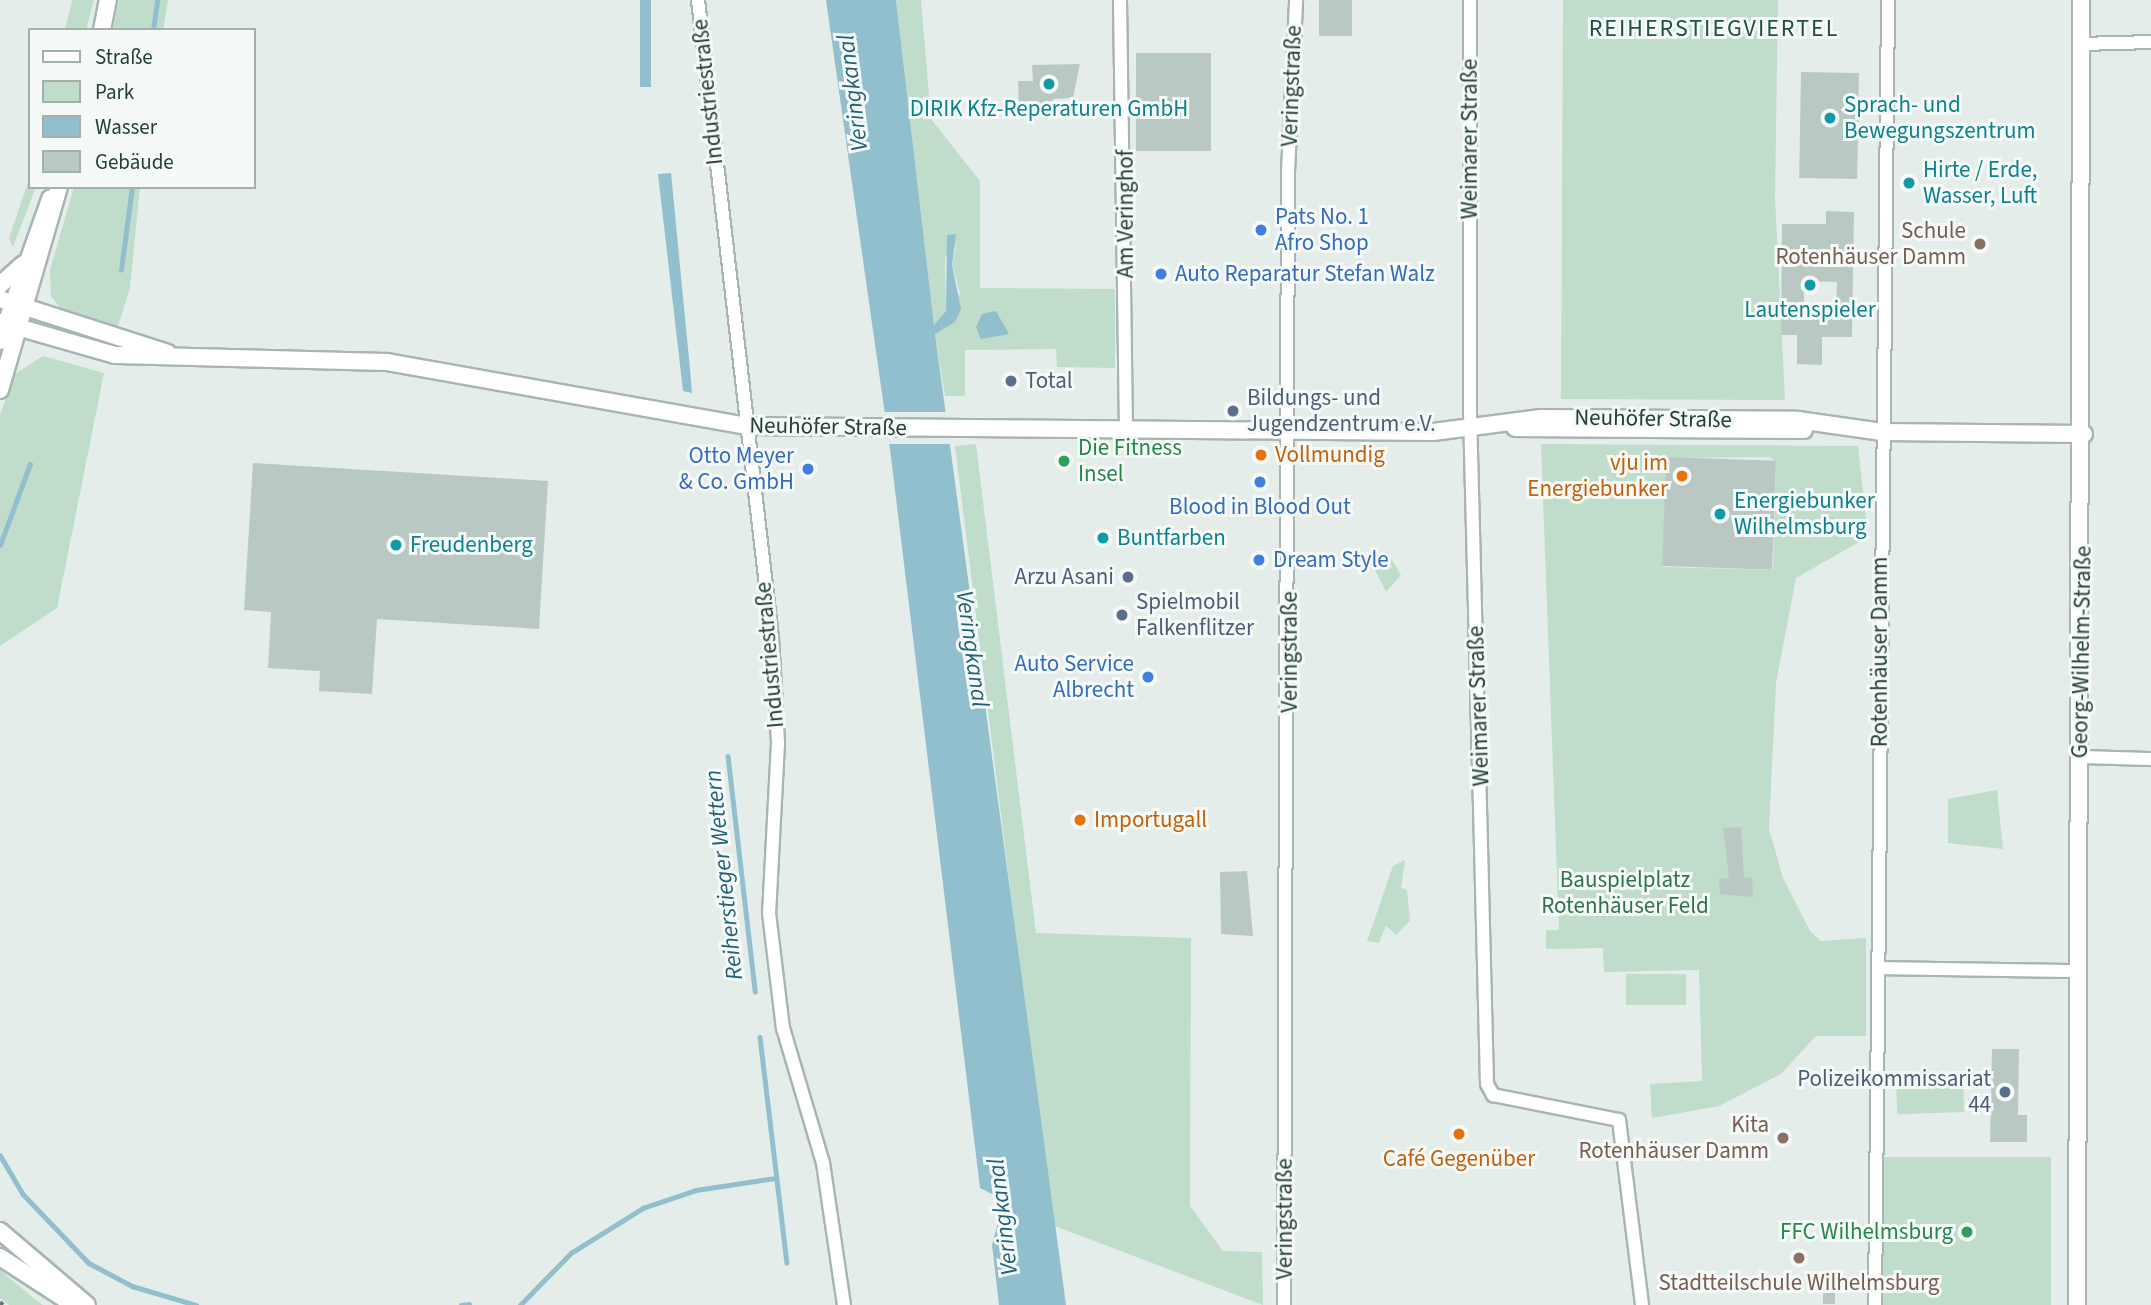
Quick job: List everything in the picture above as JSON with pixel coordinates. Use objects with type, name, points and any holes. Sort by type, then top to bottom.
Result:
[{"type":"street","points":[[102,28],[108,0]]},
{"type":"street","name":"Industriestraße","points":[[698,0],[745,426],[772,638],[778,743],[769,913],[783,1028],[823,1163],[844,1305]]},
{"type":"street","name":"Am Veringhof","points":[[1120,0],[1126,429]]},
{"type":"street","name":"Veringstraße","points":[[1284,1305],[1291,429],[1288,172],[1296,0]]},
{"type":"street","name":"Weimarer Straße","points":[[1470,0],[1470,427],[1487,1084],[1493,1095],[1619,1120],[1642,1305]]},
{"type":"street","name":"Rotenhäuser Damm","points":[[1874,1305],[1880,968],[1882,432],[1888,0]]},
{"type":"street","name":"Georg-Wilhelm-Straße","points":[[2077,1305],[2084,434],[2081,0]]},
{"type":"street","points":[[2081,44],[2151,42]]},
{"type":"street","points":[[0,390],[13,304],[25,262],[56,189]]},
{"type":"street","points":[[13,304],[56,189]]},
{"type":"street","points":[[0,285],[25,262]]},
{"type":"street","name":"Neuhöfer Straße","points":[[13,304],[191,360]]},
{"type":"street","points":[[0,341],[8,325]]},
{"type":"street","name":"Neuhöfer Straße","points":[[8,325],[115,355],[191,360],[387,362],[745,426],[1126,429],[1470,427],[1777,431],[1836,425],[1882,432],[2084,434]]},
{"type":"street","points":[[2080,757],[2151,759]]},
{"type":"street","points":[[1880,968],[2079,971]]},
{"type":"street","points":[[0,1231],[87,1305]]},
{"type":"street","points":[[0,1257],[26,1279],[77,1305]]},
{"type":"green space","points":[[72,0],[94,0],[87,28],[65,28]]},
{"type":"green space","points":[[119,0],[168,0],[163,28],[113,28]]},
{"type":"green space","points":[[896,0],[921,0],[931,119],[980,181],[980,288],[1115,289],[1115,368],[1057,367],[1056,349],[965,350],[965,396],[945,396],[935,334],[960,293],[952,265],[956,244],[945,258],[946,311],[934,325]]},
{"type":"green space","points":[[1563,0],[1778,0],[1775,197],[1785,400],[1561,399]]},
{"type":"green space","points":[[28,182],[28,189],[35,189],[13,247],[9,238]]},
{"type":"green space","points":[[73,189],[140,189],[130,288],[118,326],[61,309],[51,296],[50,270]]},
{"type":"green space","points":[[43,356],[104,373],[57,608],[0,646],[0,415],[15,374]]},
{"type":"green space","points":[[976,444],[1036,933],[1191,938],[1190,1206],[1223,1251],[1262,1252],[1263,1305],[1052,1225],[955,446]]},
{"type":"green space","name":"Bauspielplatz Rotenhäuser Feld","points":[[1541,444],[1858,446],[1868,537],[1796,578],[1776,683],[1769,829],[1783,878],[1810,931],[1821,941],[1866,938],[1866,1036],[1816,1036],[1781,1074],[1719,1106],[1652,1118],[1650,1084],[1702,1081],[1699,970],[1604,972],[1603,948],[1546,949],[1546,930],[1559,930]],"holes":[[[1770,457],[1776,462],[1773,570],[1663,567],[1666,458]]]},
{"type":"green space","points":[[1387,552],[1401,575],[1386,592],[1373,566]]},
{"type":"green space","points":[[1997,790],[2003,849],[1948,843],[1948,799]]},
{"type":"green space","points":[[1405,860],[1401,888],[1407,890],[1410,921],[1396,935],[1386,926],[1379,943],[1367,941],[1393,866]]},
{"type":"green space","points":[[1626,974],[1686,974],[1686,1005],[1626,1005]]},
{"type":"green space","points":[[1963,1075],[1964,1112],[1897,1114],[1896,1077]]},
{"type":"green space","name":"FFC Wilhelmsburg","points":[[1883,1157],[2051,1157],[2051,1305],[1883,1305]]},
{"type":"green space","points":[[0,1270],[43,1305],[9,1305],[0,1298]]},
{"type":"water","points":[[640,0],[651,0],[651,87],[640,87]]},
{"type":"water","name":"Veringkanal","points":[[826,0],[896,0],[934,325],[946,311],[947,235],[956,234],[952,265],[961,309],[955,322],[935,334],[1066,1305],[999,1305],[992,1245],[1004,1200],[980,1188],[891,457]]},
{"type":"water","points":[[671,173],[692,393],[683,391],[658,174]]},
{"type":"water","points":[[996,311],[1009,334],[981,339],[976,327],[982,314]]},
{"type":"pier","points":[[881,412],[952,412],[952,444],[881,444]]},
{"type":"building","points":[[1319,0],[1352,0],[1352,36],[1319,36]]},
{"type":"building","points":[[1136,53],[1211,53],[1211,151],[1136,151]]},
{"type":"building","name":"DIRIK Kfz-Reperaturen GmbH","points":[[1080,64],[1073,98],[1053,99],[1054,108],[1019,108],[1018,81],[1033,81],[1032,65]]},
{"type":"building","name":"Sprach- und Bewegungszentrum","points":[[1801,72],[1859,73],[1857,179],[1799,178]]},
{"type":"building","points":[[1826,211],[1854,212],[1852,337],[1822,337],[1822,365],[1797,364],[1797,335],[1781,335],[1782,224],[1826,224]],"holes":[[[1804,281],[1837,282],[1836,318],[1804,318]]]},
{"type":"building","name":"Energiebunker Wilhelmsburg","points":[[1666,457],[1776,461],[1772,570],[1662,566]]},
{"type":"building","name":"Freudenberg","points":[[253,463],[548,481],[539,629],[377,619],[372,694],[319,691],[320,671],[268,668],[271,612],[244,610]]},
{"type":"building","points":[[1741,827],[1744,878],[1752,877],[1753,897],[1720,894],[1719,879],[1729,878],[1723,828]]},
{"type":"building","points":[[1247,871],[1253,936],[1221,934],[1220,872]]},
{"type":"building","name":"Polizeikommissariat 44","points":[[1992,1049],[2019,1049],[2018,1115],[2027,1115],[2027,1142],[1990,1142]]},
{"type":"building","name":"FFC Wilhelmsburg","points":[[1823,1277],[1854,1278],[1854,1290],[1835,1290],[1835,1304],[1823,1304]]},
{"type":"waterway","points":[[153,28],[157,0]]},
{"type":"waterway","points":[[121,270],[132,189]]},
{"type":"waterway","points":[[0,545],[30,464]]},
{"type":"waterway","name":"Reiherstieger Wettern","points":[[728,756],[755,991]]},
{"type":"waterway","name":"Reiherstieger Wettern","points":[[760,1037],[787,1262]]},
{"type":"waterway","points":[[0,1155],[23,1194],[89,1263],[132,1286],[196,1305]]},
{"type":"waterway","points":[[520,1305],[571,1253],[643,1208],[696,1190],[775,1178]]},
{"type":"waterway","points":[[461,1305],[469,1304]]},
{"type":"railway","points":[[0,1302],[3,1305]]},
{"type":"place","name":"DIRIK Kfz-Reperaturen GmbH","points":[[1049,84]]},
{"type":"place","name":"Sprach- und Bewegungszentrum","points":[[1830,118]]},
{"type":"place","name":"Hirte / Erde, Wasser, Luft","points":[[1909,183]]},
{"type":"place","name":"Pats No. 1 Afro Shop","points":[[1261,230]]},
{"type":"place","name":"Schule Rotenhäuser Damm","points":[[1980,244]]},
{"type":"place","name":"Auto Reparatur Stefan Walz","points":[[1161,274]]},
{"type":"place","name":"Lautenspieler","points":[[1810,285]]},
{"type":"place","name":"Total","points":[[1011,381]]},
{"type":"place","name":"Bildungs- und Jugendzentrum e.V.","points":[[1233,411]]},
{"type":"place","name":"Vollmundig","points":[[1261,455]]},
{"type":"place","name":"Die Fitness Insel","points":[[1064,461]]},
{"type":"place","name":"Otto Meyer & Co. GmbH","points":[[808,469]]},
{"type":"place","name":"vju im Energiebunker","points":[[1682,476]]},
{"type":"place","name":"Blood in Blood Out","points":[[1260,482]]},
{"type":"place","name":"Energiebunker Wilhelmsburg","points":[[1720,514]]},
{"type":"place","name":"Buntfarben","points":[[1103,538]]},
{"type":"place","name":"Freudenberg","points":[[396,545]]},
{"type":"place","name":"Dream Style","points":[[1259,560]]},
{"type":"place","name":"Arzu Asani","points":[[1128,577]]},
{"type":"place","name":"Spielmobil Falkenflitzer","points":[[1122,615]]},
{"type":"place","name":"Auto Service Albrecht","points":[[1148,677]]},
{"type":"place","name":"Importugall","points":[[1080,820]]},
{"type":"place","name":"Polizeikommissariat 44","points":[[2005,1092]]},
{"type":"place","name":"Café Gegenüber","points":[[1459,1134]]},
{"type":"place","name":"Kita Rotenhäuser Damm","points":[[1783,1138]]},
{"type":"place","name":"FFC Wilhelmsburg","points":[[1967,1232]]},
{"type":"place","name":"Stadtteilschule Wilhelmsburg","points":[[1799,1258]]},
{"type":"district","name":"REIHERSTIEGVIERTEL","points":[[1714,29]]}]
